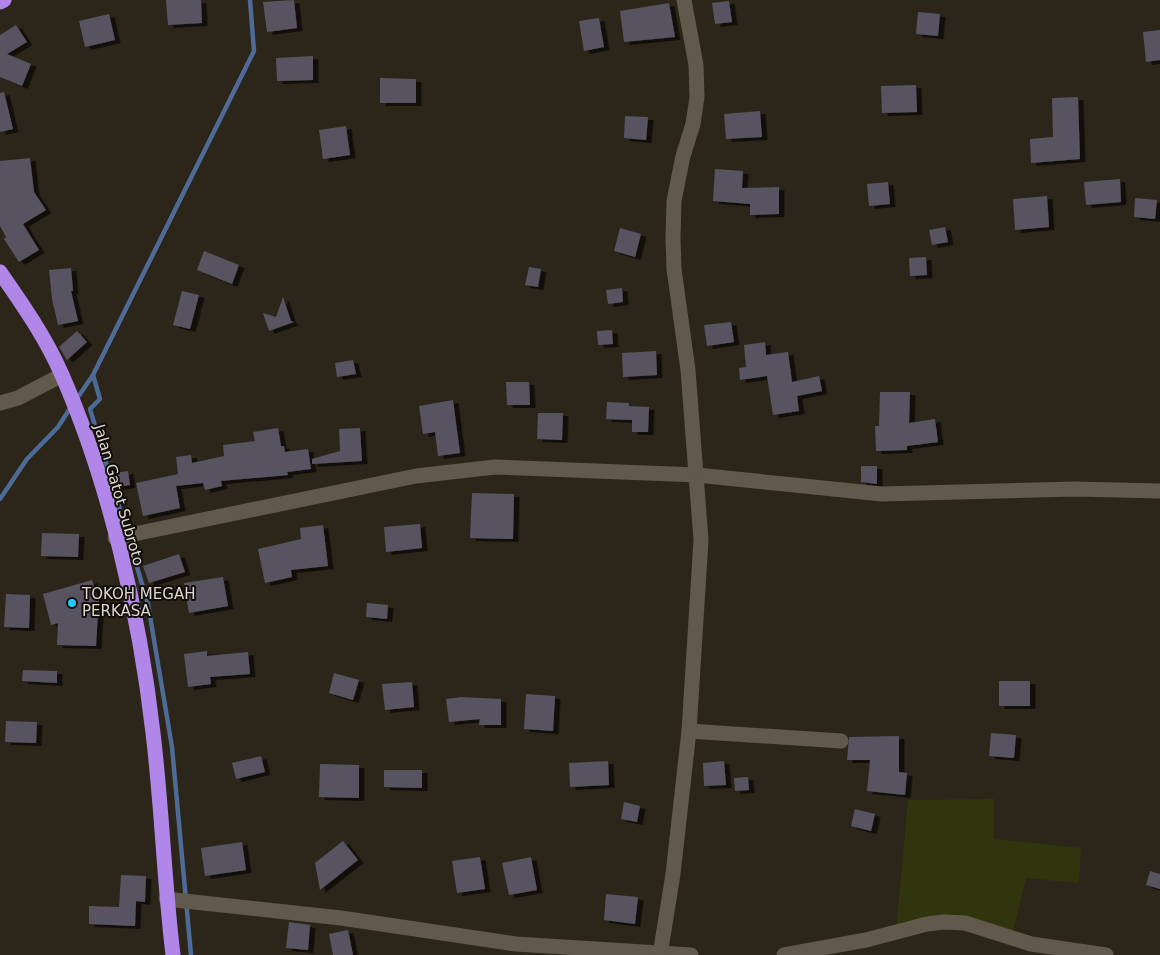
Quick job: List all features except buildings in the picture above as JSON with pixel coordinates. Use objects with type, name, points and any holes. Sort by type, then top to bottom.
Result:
[{"type":"highway","points":[[0,2],[4,0]]},
{"type":"highway","name":"Jalan Gatot Subroto","points":[[0,272],[42,336],[64,381],[80,421],[101,484],[123,536],[133,610],[151,714],[172,899],[173,955]]},
{"type":"street","points":[[660,954],[672,874],[689,731],[701,540],[688,370],[674,269],[673,238],[674,201],[683,156],[693,124],[697,97],[696,64],[684,0]]},
{"type":"street","points":[[0,403],[64,381]]},
{"type":"street","points":[[123,536],[416,476],[465,468],[495,467],[697,475],[882,494],[1075,489],[1160,491]]},
{"type":"street","points":[[689,731],[842,741]]},
{"type":"street","points":[[172,899],[341,918],[516,944],[691,955]]},
{"type":"street","points":[[784,955],[866,940],[927,924],[944,922],[965,923],[1031,944],[1106,955]]},
{"type":"green space","points":[[994,799],[994,839],[1081,848],[1079,883],[1026,878],[1012,936],[962,917],[928,916],[896,930],[908,800]]},
{"type":"waterway","points":[[76,400],[93,375],[254,51],[250,0]]},
{"type":"waterway","points":[[93,375],[100,399],[90,409],[148,604],[172,747],[191,955]]},
{"type":"waterway","points":[[0,499],[27,459],[58,427],[71,407]]},
{"type":"place","name":"TOKOH MEGAH PERKASA","points":[[72,603]]}]
